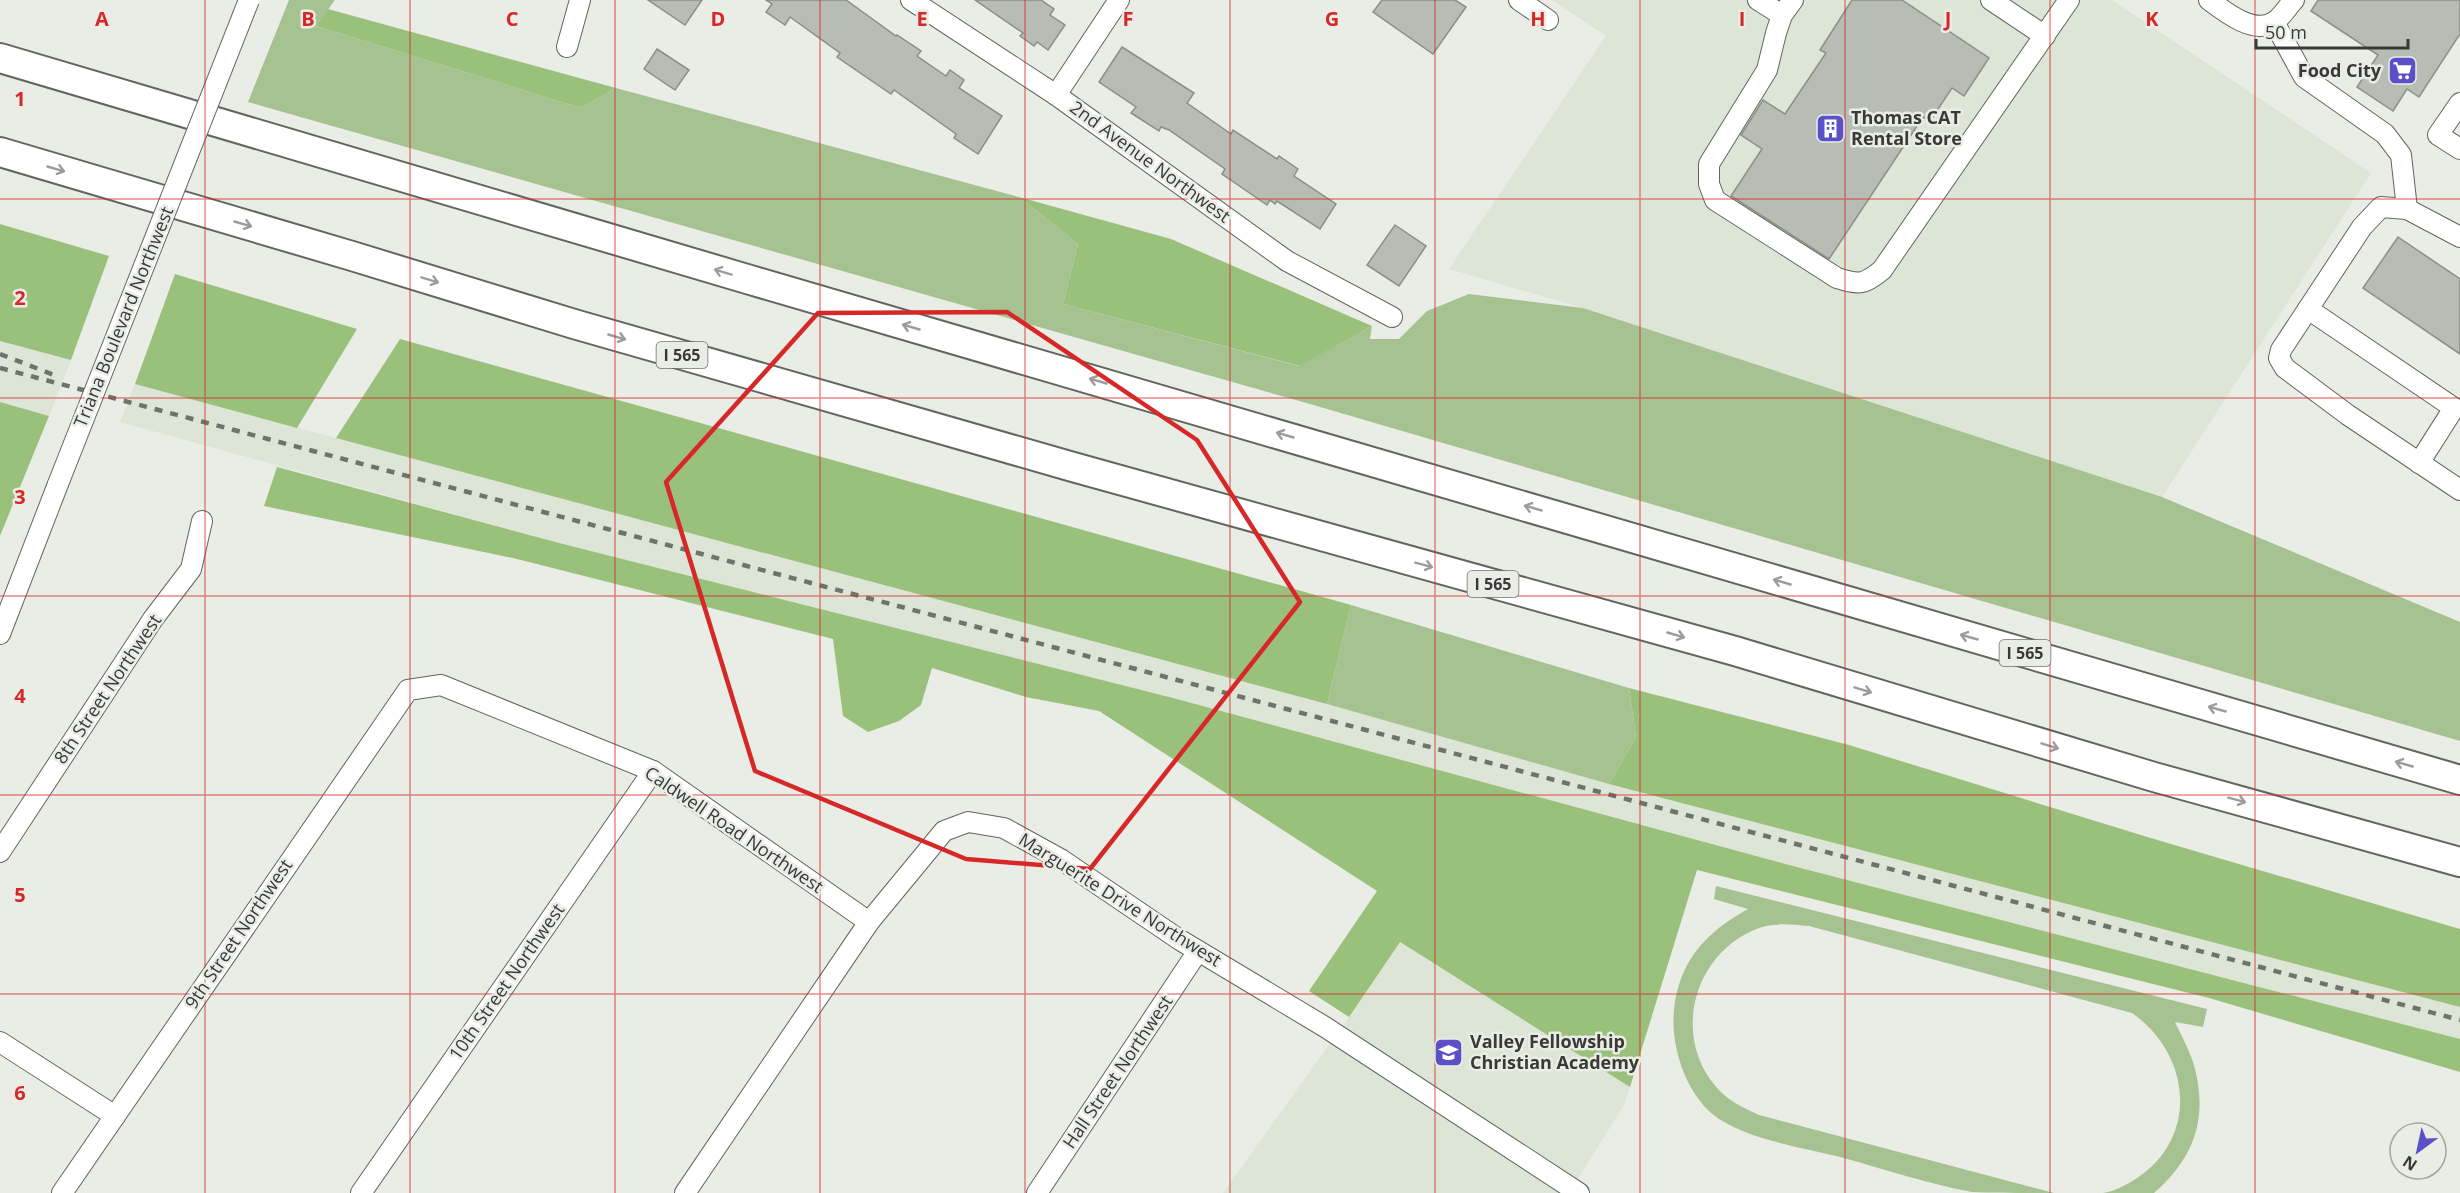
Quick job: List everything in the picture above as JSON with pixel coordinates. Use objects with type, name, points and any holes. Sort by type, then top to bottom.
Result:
[{"type":"highway","name":"I 565","points":[[0,58],[736,276],[2460,780]]},
{"type":"highway","name":"I 565","points":[[0,152],[574,324],[1735,651],[2154,777],[2460,862]]},
{"type":"street","name":"Triana Boulevard Northwest","points":[[0,634],[249,0]]},
{"type":"street","points":[[567,47],[580,0]]},
{"type":"street","name":"2nd Avenue Northwest","points":[[911,0],[1056,95],[1287,261],[1392,317]]},
{"type":"street","points":[[1056,95],[1119,0]]},
{"type":"street","points":[[1519,0],[1548,20]]},
{"type":"street","points":[[1758,0],[1787,8],[1767,70],[1709,164],[1709,184],[1715,200],[1837,278],[1855,284],[1868,281],[1882,270],[2069,0]]},
{"type":"street","points":[[1991,0],[2045,36]]},
{"type":"street","points":[[2209,0],[2228,14],[2257,27],[2274,22],[2294,0]]},
{"type":"street","points":[[2274,22],[2304,77],[2385,134],[2401,155],[2408,209]]},
{"type":"street","points":[[2460,103],[2438,135],[2460,150]]},
{"type":"street","points":[[2460,237],[2408,209],[2381,207],[2362,227],[2281,350],[2279,357],[2284,368],[2348,415],[2460,490]]},
{"type":"street","points":[[2308,309],[2454,408],[2419,463]]},
{"type":"street","name":"8th Street Northwest","points":[[0,852],[153,620],[191,569],[202,521]]},
{"type":"street","name":"Caldwell Road Northwest","points":[[426,688],[441,685],[653,771],[869,922]]},
{"type":"street","name":"9th Street Northwest","points":[[62,1193],[408,690],[426,688]]},
{"type":"street","name":"10th Street Northwest","points":[[362,1193],[653,771]]},
{"type":"street","name":"Marguerite Drive Northwest","points":[[685,1193],[869,922],[944,831],[968,822],[1005,828],[1043,849],[1198,951],[1325,1027],[1575,1191]]},
{"type":"street","name":"Hall Street Northwest","points":[[1037,1193],[1198,951]]},
{"type":"street","points":[[0,1042],[115,1116]]},
{"type":"highlighted area","points":[[1007,312],[1197,440],[1300,602],[1090,869],[966,859],[755,771],[666,482],[818,313]]},
{"type":"shaded area","points":[[1552,0],[2112,0],[2371,173],[2162,497],[1583,308],[1449,269],[1606,36]]},
{"type":"shaded area","points":[[0,341],[71,360],[49,416],[0,402]]},
{"type":"shaded area","points":[[135,384],[1327,704],[1609,784],[2460,1007],[2460,1039],[1793,866],[1173,698],[563,544],[120,422]]},
{"type":"shaded area","name":"Valley Fellowship Christian Academy","points":[[1399,942],[1630,1087],[1624,1105],[1569,1193],[1223,1193],[1349,1017]]},
{"type":"green space","points":[[289,0],[335,0],[316,26],[581,108],[616,88],[1019,197],[1078,244],[1063,304],[1299,366],[1372,326],[1370,339],[1399,339],[1427,311],[1469,294],[1583,308],[2162,497],[2460,622],[2460,741],[1310,404],[248,102]]},
{"type":"green space","points":[[328,9],[616,88],[581,108],[316,26]]},
{"type":"green space","points":[[1019,197],[1171,239],[1372,326],[1300,366],[1063,304],[1078,244]]},
{"type":"green space","points":[[0,224],[109,256],[71,360],[0,341]]},
{"type":"green space","points":[[175,274],[357,329],[297,428],[135,384]]},
{"type":"green space","points":[[400,339],[1351,605],[1327,704],[336,438]]},
{"type":"green space","points":[[0,402],[49,416],[0,536]]},
{"type":"green space","points":[[277,467],[563,544],[1173,698],[1793,866],[2460,1039],[2460,1072],[2209,998],[1697,870],[1630,1087],[1400,942],[1349,1017],[1309,991],[1377,891],[1099,711],[1026,697],[932,668],[921,705],[899,721],[868,732],[843,716],[833,639],[517,559],[264,506]]},
{"type":"green space","points":[[1351,605],[1629,688],[1636,737],[1609,784],[1327,704]]},
{"type":"green space","points":[[1629,688],[1849,745],[2154,839],[2460,929],[2460,1007],[1609,784],[1636,737]]},
{"type":"green space","points":[[1716,886],[2207,1009],[2203,1027],[2175,1022],[2191,1057],[2199,1088],[2198,1122],[2188,1152],[2179,1166],[2154,1193],[2103,1193],[2135,1180],[2162,1155],[2173,1135],[2179,1113],[2180,1091],[2175,1069],[2165,1048],[2151,1029],[2132,1013],[1809,926],[1796,925],[1765,926],[1736,940],[1717,957],[1703,978],[1695,1001],[1693,1026],[1696,1050],[1706,1073],[1723,1094],[1759,1115],[2054,1193],[1972,1192],[1956,1189],[1762,1138],[1733,1127],[1708,1110],[1690,1085],[1678,1055],[1673,1024],[1677,993],[1682,977],[1697,950],[1719,928],[1748,909],[1714,899]]},
{"type":"building","points":[[648,0],[702,0],[685,25]]},
{"type":"building","points":[[766,0],[846,0],[921,51],[917,56],[946,76],[950,70],[964,80],[959,88],[1002,116],[978,154],[954,138],[956,134],[894,90],[891,94],[837,57],[840,53],[790,17],[785,25],[766,12],[772,4]]},
{"type":"building","points":[[975,0],[1041,0],[1054,9],[1050,15],[1065,25],[1048,50],[1037,42],[1034,46],[1020,36],[1023,33]]},
{"type":"building","points":[[1382,0],[1455,0],[1466,7],[1433,54],[1373,12]]},
{"type":"building","name":"Thomas CAT Rental Store","points":[[1852,0],[1902,0],[1989,58],[1964,96],[1952,88],[1930,121],[1923,117],[1829,259],[1731,196],[1762,149],[1741,135],[1763,100],[1785,114],[1826,53],[1820,50]]},
{"type":"building","name":"Food City","points":[[2318,0],[2460,0],[2460,34],[2419,97],[2407,89],[2393,111],[2357,87],[2378,55],[2311,11]]},
{"type":"building","points":[[1122,47],[1194,93],[1187,103],[1231,134],[1233,130],[1277,159],[1279,156],[1298,169],[1294,176],[1336,204],[1320,229],[1277,201],[1275,204],[1270,200],[1267,205],[1222,174],[1225,169],[1169,130],[1161,127],[1159,131],[1131,113],[1136,107],[1099,82]]},
{"type":"building","points":[[657,49],[689,70],[675,90],[644,69]]},
{"type":"building","points":[[1395,225],[1426,246],[1399,286],[1367,265]]},
{"type":"building","points":[[2398,237],[2460,279],[2460,354],[2363,288]]},
{"type":"railway","points":[[0,354],[54,375]]},
{"type":"railway","points":[[0,368],[2460,1020]]},
{"type":"place","name":"Food City","points":[[2402,71]]},
{"type":"place","name":"Thomas CAT Rental Store","points":[[1830,128]]},
{"type":"place","name":"Valley Fellowship Christian Academy","points":[[1449,1052]]}]
